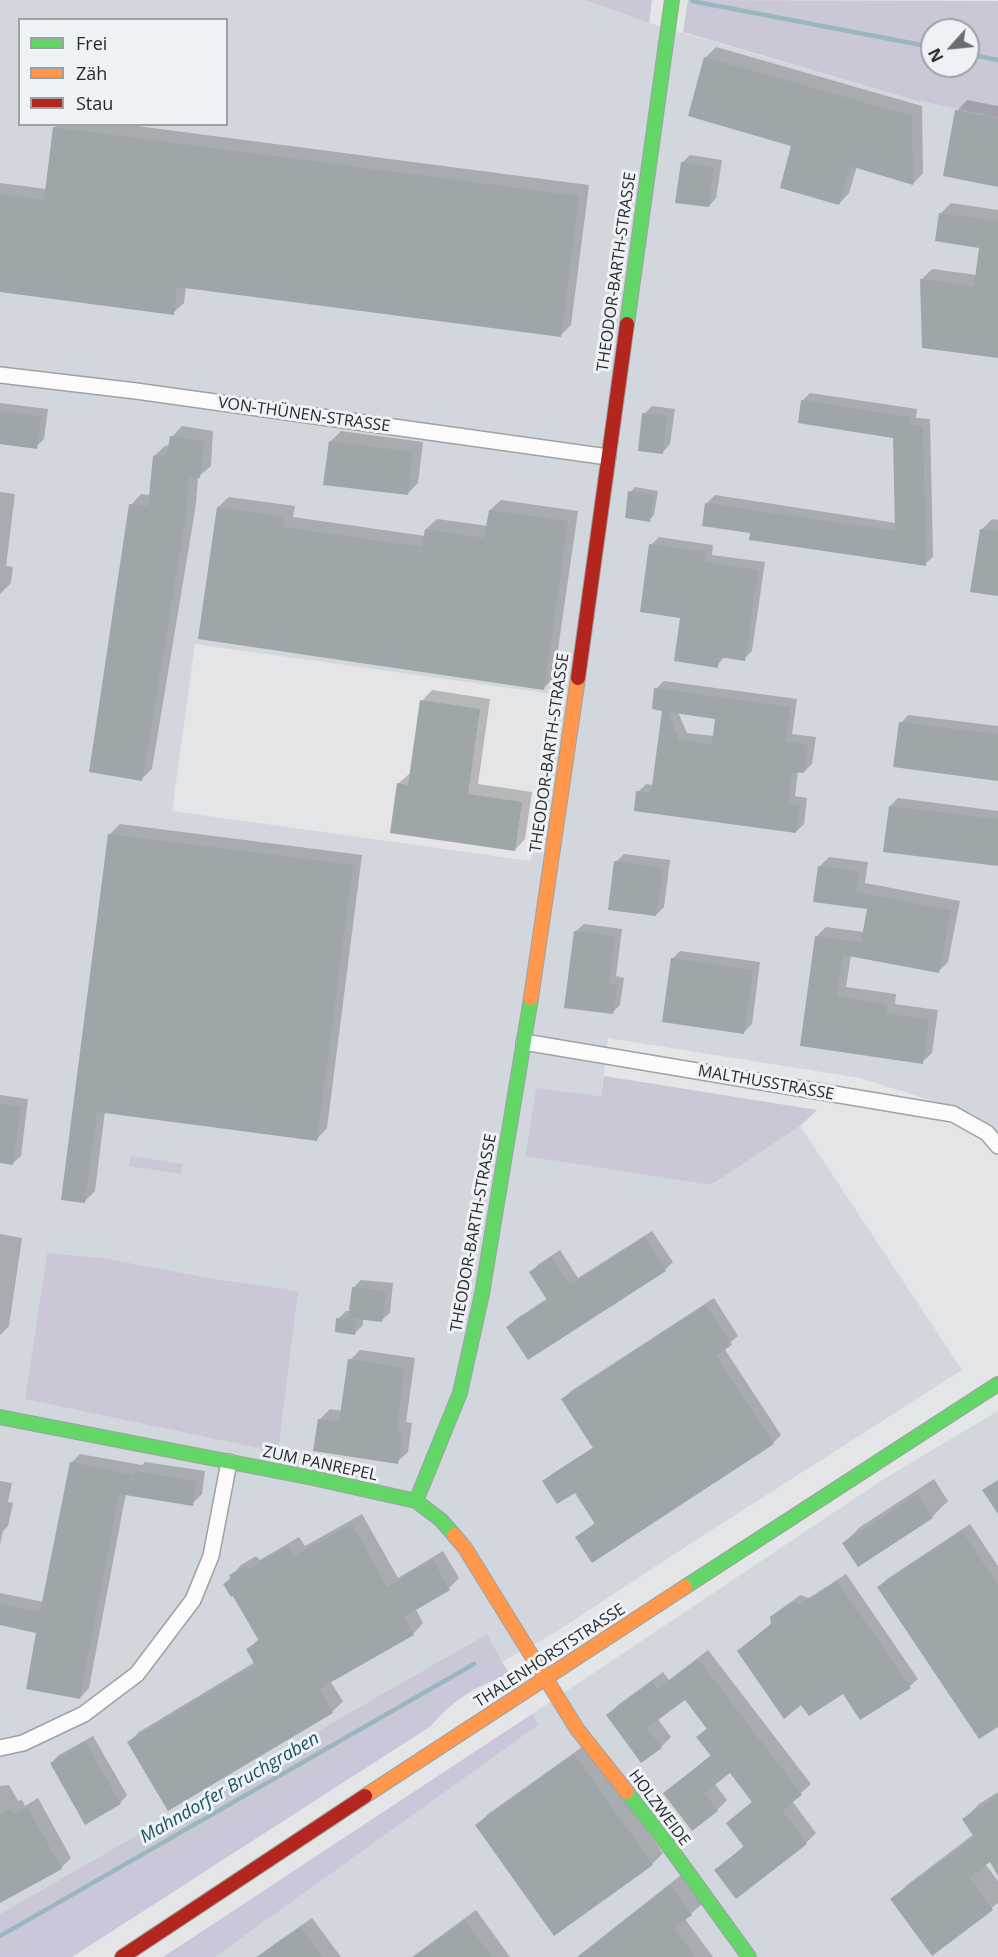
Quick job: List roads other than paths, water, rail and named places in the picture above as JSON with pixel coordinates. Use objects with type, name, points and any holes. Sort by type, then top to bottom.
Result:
[{"type":"street","name":"THEODOR-BARTH-STRASSE","points":[[417,1501],[460,1393],[482,1294],[524,1042],[672,0]]},
{"type":"street","name":"VON-THÜNEN-STRASSE","points":[[0,375],[608,457]]},
{"type":"street","name":"MALTHUSSTRASSE","points":[[524,1042],[953,1114],[987,1133],[998,1146]]},
{"type":"street","name":"THALENHORSTSTRASSE","points":[[122,1957],[544,1678],[998,1384]]},
{"type":"street","name":"ZUM PANREPEL","points":[[0,1417],[417,1501],[441,1520],[465,1548],[544,1678]]},
{"type":"street","points":[[0,1748],[22,1743],[84,1714],[137,1674],[193,1600],[211,1556],[229,1462]]},
{"type":"street","name":"HOLZWEIDE","points":[[544,1678],[578,1729],[668,1845],[749,1957]]},
{"type":"waterway","points":[[692,1],[920,45]]},
{"type":"waterway","points":[[980,56],[998,60]]},
{"type":"waterway","name":"Mahndorfer Bruchgraben","points":[[0,1936],[474,1664]]}]
